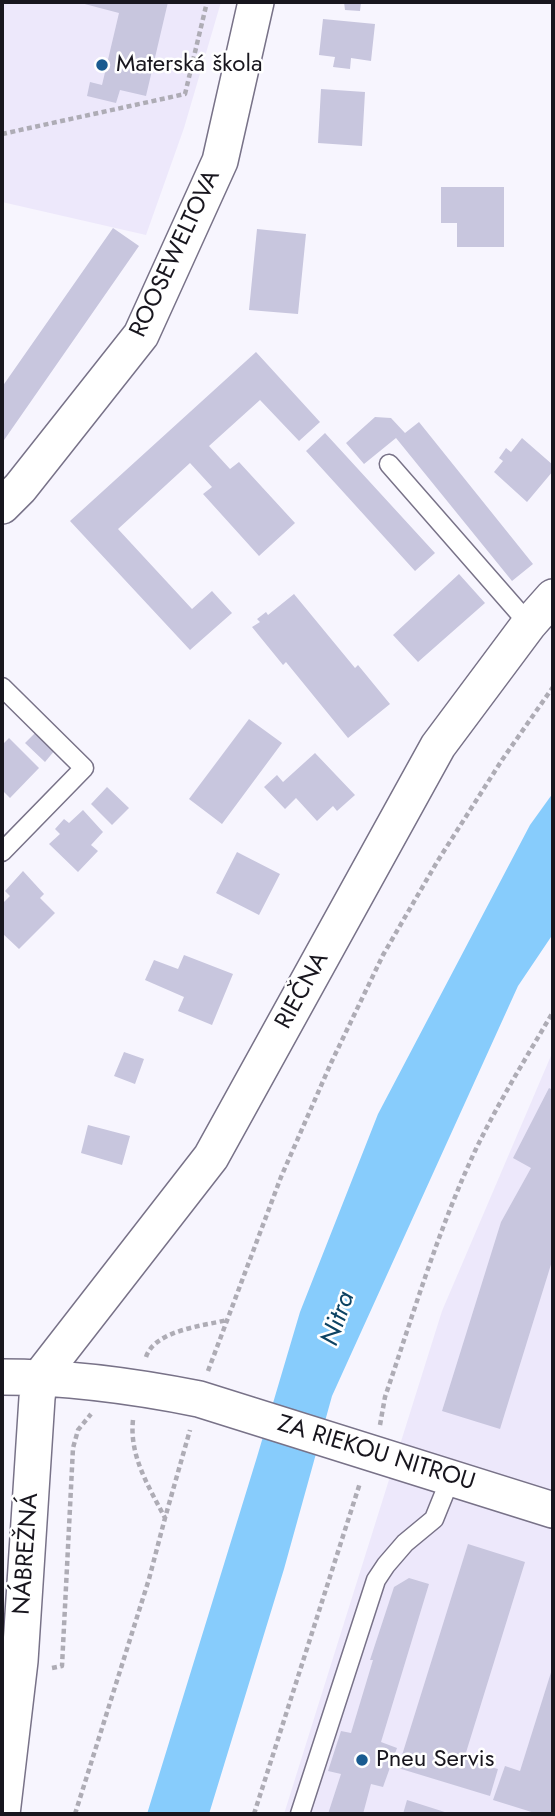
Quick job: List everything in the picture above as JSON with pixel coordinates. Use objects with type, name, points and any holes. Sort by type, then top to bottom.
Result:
[{"type":"street","name":"ROOSEWELTOVA","points":[[2,506],[20,488],[141,335],[220,162],[256,2]]},
{"type":"street","name":"RIEČNA","points":[[40,1377],[211,1157],[438,746],[529,624],[553,597]]},
{"type":"street","name":"ZA RIEKOU NITROU","points":[[2,1377],[40,1377],[139,1387],[201,1400],[553,1510]]},
{"type":"street","name":"NÁBREŽNÁ","points":[[2,1814],[21,1664],[40,1377]]},
{"type":"lane","points":[[388,464],[529,624]]},
{"type":"lane","points":[[2,687],[85,768],[2,852]]},
{"type":"lane","points":[[300,1814],[376,1580],[405,1543],[434,1519],[451,1478]]},
{"type":"path","points":[[2,134],[185,94],[207,2]]},
{"type":"path","points":[[75,1814],[149,1579],[164,1518],[201,1400],[227,1320],[281,1177],[331,1063],[383,955],[437,862],[553,687]]},
{"type":"path","points":[[254,1814],[362,1450],[379,1430],[385,1397],[453,1203],[475,1151],[499,1105],[553,1012]]},
{"type":"path","points":[[145,1362],[155,1342],[167,1336],[227,1320]]},
{"type":"path","points":[[21,1664],[62,1666],[73,1448],[78,1430],[91,1413],[102,1412]]},
{"type":"path","points":[[134,1416],[134,1450],[139,1468],[164,1518]]},
{"type":"shaded area","name":"Materská škola","points":[[2,2],[221,2],[184,128],[146,235],[2,202]]},
{"type":"shaded area","points":[[553,1051],[553,1814],[284,1814],[442,1311]]},
{"type":"water","name":"Nitra","points":[[553,793],[553,934],[518,986],[332,1396],[284,1569],[209,1814],[147,1814],[300,1312],[378,1114],[530,825]]},
{"type":"building","points":[[77,2],[168,2],[146,96],[120,90],[116,103],[87,96],[90,82],[102,85],[119,13]]},
{"type":"building","points":[[344,2],[361,2],[360,11],[345,10]]},
{"type":"building","points":[[323,19],[375,24],[371,61],[351,58],[350,69],[333,67],[335,57],[319,55]]},
{"type":"building","points":[[321,89],[365,92],[362,146],[318,143]]},
{"type":"building","points":[[441,187],[504,187],[504,247],[457,247],[457,223],[441,223]]},
{"type":"building","points":[[113,228],[139,246],[2,443],[2,387]]},
{"type":"building","points":[[257,229],[306,234],[298,314],[249,310]]},
{"type":"building","points":[[256,352],[320,422],[299,441],[260,400],[209,446],[230,469],[239,462],[295,523],[259,556],[203,494],[212,487],[190,463],[118,529],[192,609],[212,591],[232,613],[190,650],[70,521]]},
{"type":"building","points":[[375,417],[391,418],[405,433],[419,422],[533,564],[512,581],[396,438],[364,464],[346,443]]},
{"type":"building","points":[[325,433],[435,553],[415,571],[306,451]]},
{"type":"building","points":[[522,438],[553,465],[553,471],[527,502],[494,472],[503,461],[499,458],[506,448],[511,452]]},
{"type":"building","points":[[459,574],[485,603],[418,662],[393,635]]},
{"type":"building","points":[[294,594],[355,668],[358,665],[390,704],[348,738],[286,662],[283,665],[252,627],[260,622],[257,619],[266,612],[268,615]]},
{"type":"building","points":[[249,719],[282,743],[222,824],[189,799]]},
{"type":"building","points":[[36,732],[55,750],[45,762],[25,743]]},
{"type":"building","points":[[9,738],[39,768],[10,798],[2,790],[2,745]]},
{"type":"building","points":[[315,753],[355,795],[337,811],[333,806],[317,821],[296,798],[285,809],[264,787],[277,775],[283,782]]},
{"type":"building","points":[[107,787],[129,808],[112,825],[91,804]]},
{"type":"building","points":[[83,810],[103,832],[91,845],[98,851],[78,872],[49,844],[60,834],[55,829],[64,819],[69,823]]},
{"type":"building","points":[[237,852],[280,874],[259,915],[216,893]]},
{"type":"building","points":[[23,871],[44,894],[40,898],[55,913],[19,949],[2,933],[2,904],[10,896],[5,891]]},
{"type":"building","points":[[184,955],[233,974],[212,1025],[178,1011],[184,997],[145,980],[154,960],[178,969]]},
{"type":"building","points":[[124,1052],[144,1059],[135,1084],[114,1076]]},
{"type":"building","points":[[549,1088],[553,1090],[553,1258],[500,1429],[442,1411],[501,1222],[531,1168],[513,1158]]},
{"type":"building","points":[[88,1125],[130,1136],[122,1165],[81,1153]]},
{"type":"building","points":[[468,1544],[525,1562],[464,1759],[498,1769],[490,1796],[398,1768]]},
{"type":"building","points":[[409,1578],[429,1584],[381,1742],[397,1748],[383,1787],[371,1784],[363,1814],[328,1814],[341,1774],[328,1771],[341,1731],[351,1733],[373,1660],[370,1660],[394,1587]]},
{"type":"building","points":[[553,1666],[553,1814],[538,1814],[493,1800],[505,1766],[520,1771]]},
{"type":"building","points":[[407,1800],[451,1814],[403,1814]]},
{"type":"place","name":"Materská škola","points":[[102,65]]},
{"type":"place","name":"Pneu Servis","points":[[362,1760]]}]
